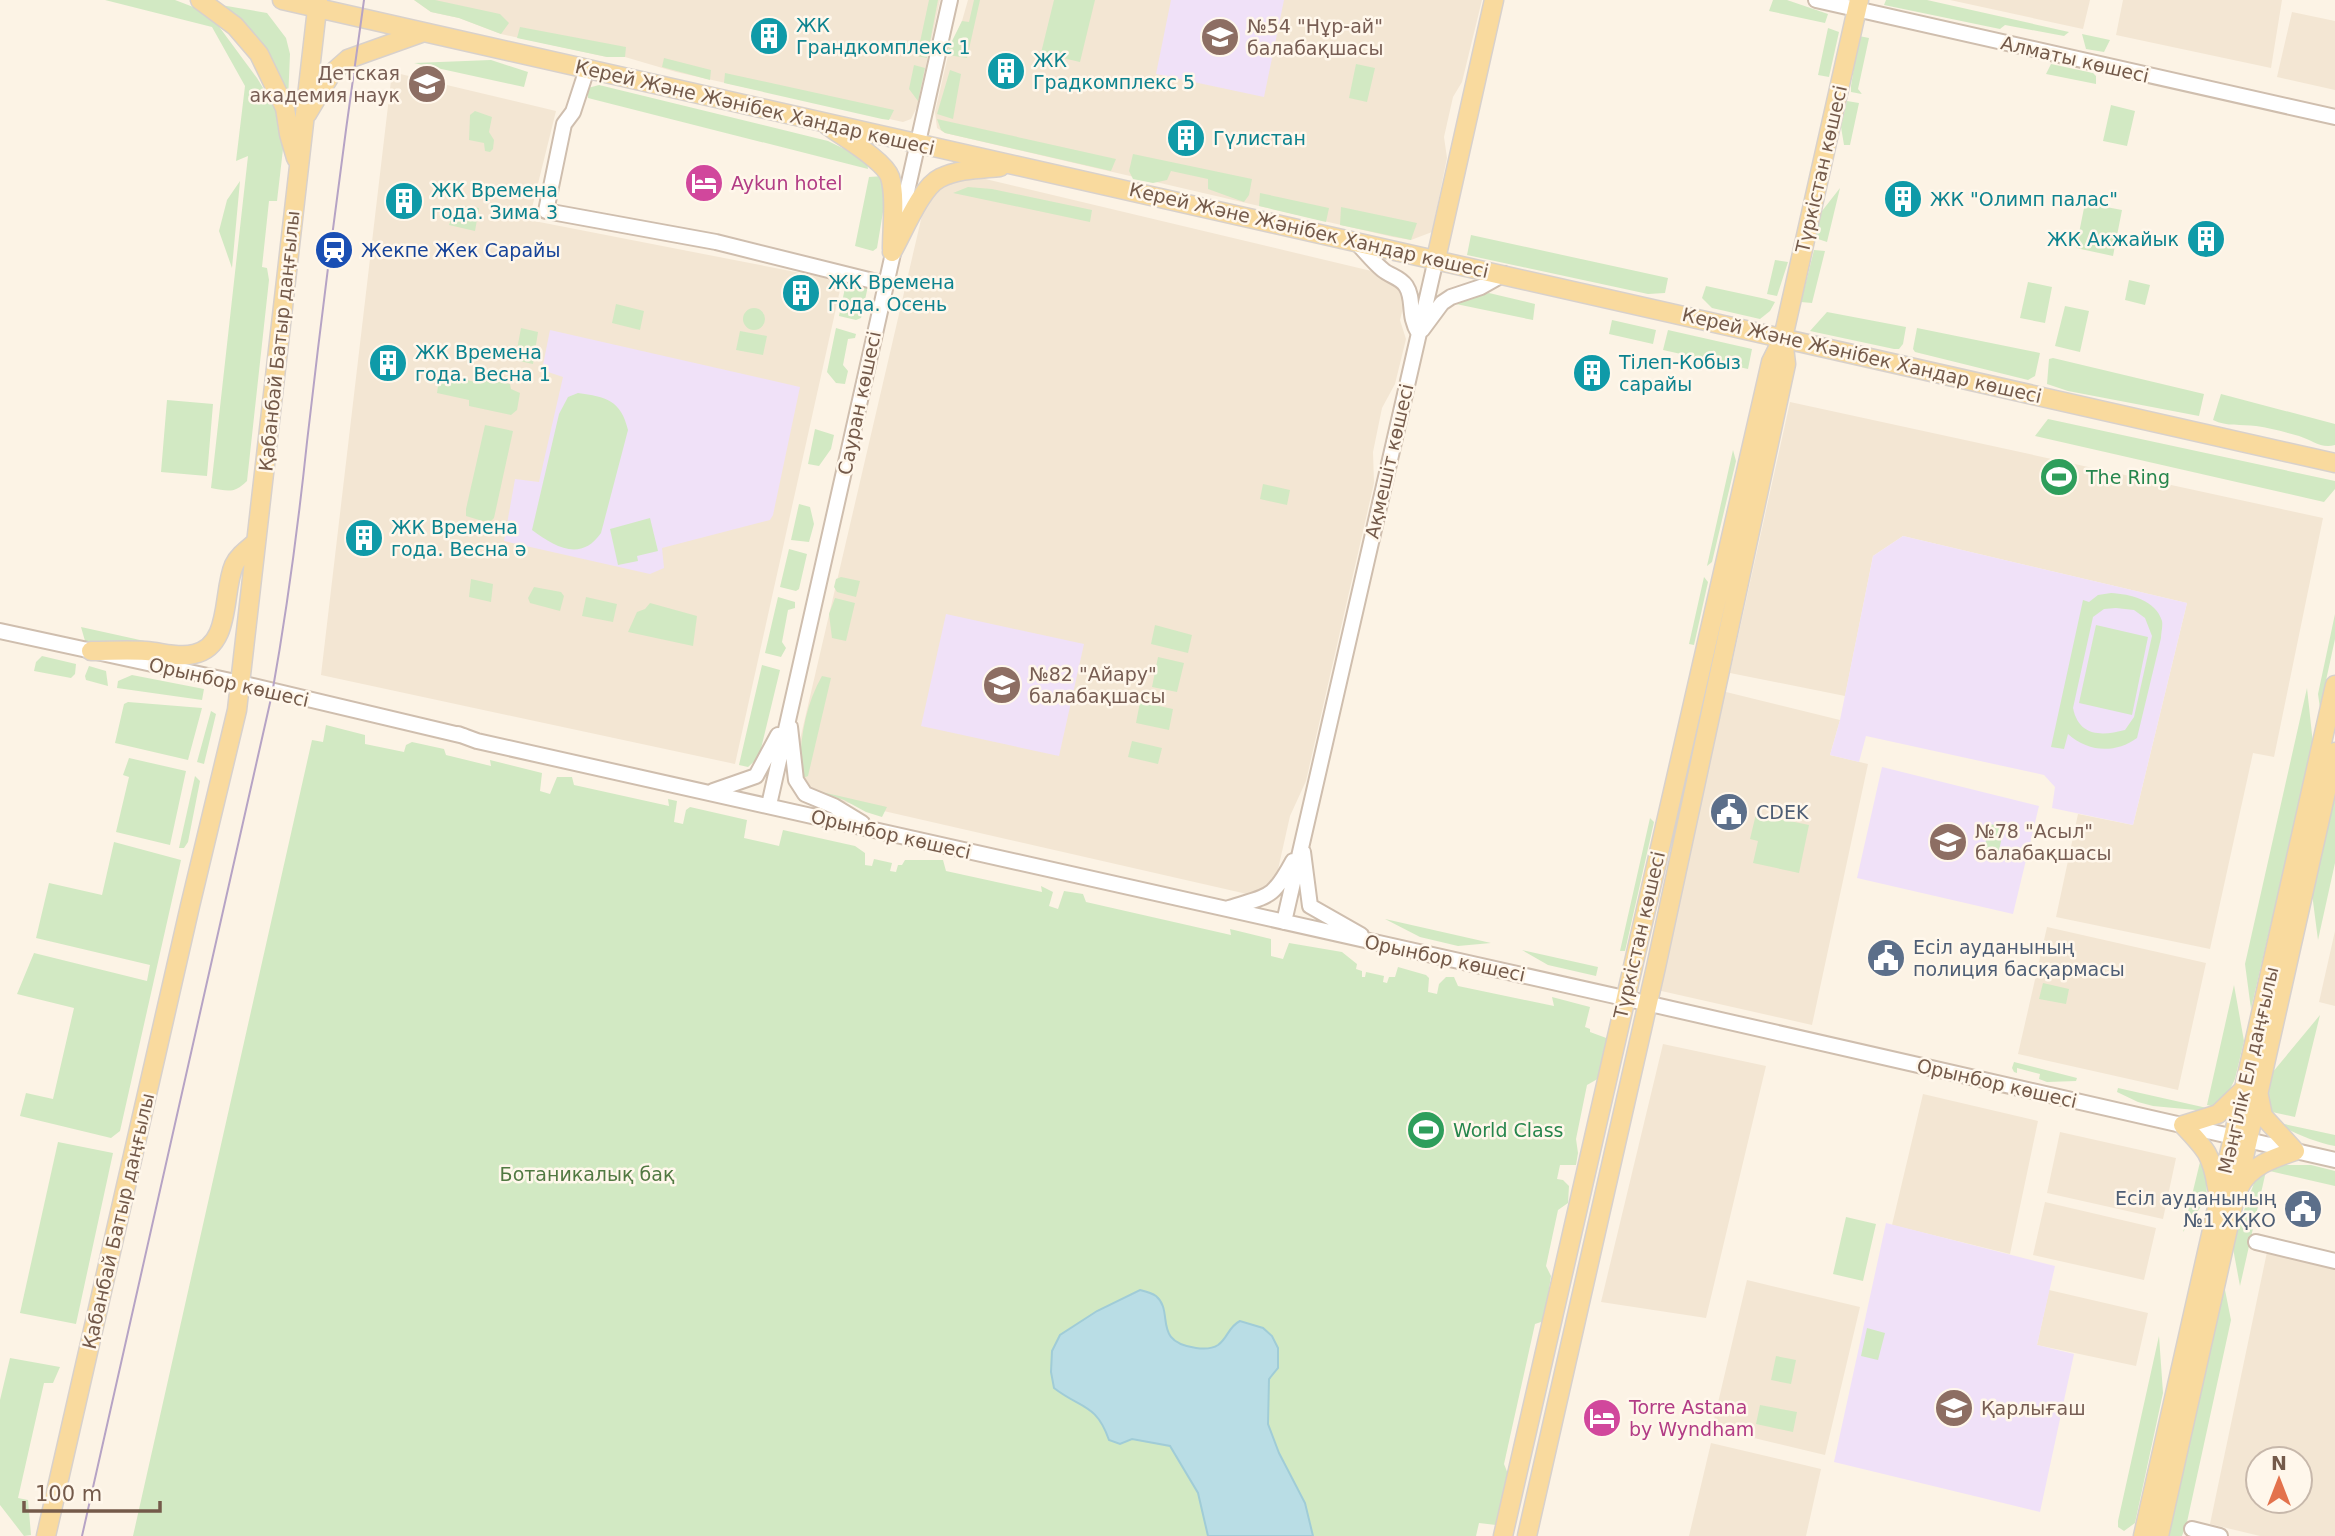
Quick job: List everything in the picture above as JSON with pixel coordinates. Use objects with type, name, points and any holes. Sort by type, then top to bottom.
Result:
[{"type":"main road","points":[[200,0],[235,26],[259,54],[285,108],[289,134],[299,166]]},
{"type":"main road","name":"Керей Және Жәнібек Хандар көшесі","points":[[282,0],[318,4],[425,33],[2332,460]]},
{"type":"main road","name":"Ақмешіт көшесі","points":[[1436,259],[1494,0]]},
{"type":"main road","name":"Қабанбай Батыр даңғылы","points":[[46,1536],[237,710],[318,4]]},
{"type":"main road","name":"Түркістан көшесі","points":[[1503,1536],[1771,362],[1783,338],[1858,4]]},
{"type":"main road","points":[[304,119],[331,74],[348,59],[425,33]]},
{"type":"main road","points":[[821,121],[869,155],[889,174],[892,192],[892,252]]},
{"type":"main road","points":[[892,252],[922,197],[938,179],[954,172],[1017,165]]},
{"type":"main road","name":"Түркістан көшесі","points":[[1527,1536],[1647,1004],[1786,364],[1783,338]]},
{"type":"main road","points":[[91,651],[135,650],[190,655],[205,649],[221,626],[235,561],[256,542]]},
{"type":"main road","name":"Мәңгілік Ел даңғылы","points":[[2251,1090],[2335,685]]},
{"type":"main road","name":"Мәңгілік Ел даңғылы","points":[[2159,1536],[2240,1138],[2335,752]]},
{"type":"main road","points":[[2251,1090],[2263,1116],[2295,1151],[2259,1165],[2226,1201],[2208,1152],[2183,1125],[2218,1114],[2251,1090]]},
{"type":"main road","name":"Мәңгілік Ел даңғылы","points":[[2143,1536],[2226,1201]]},
{"type":"main road","points":[[1559,1287],[1560,1295],[1570,1301],[1577,1298],[1584,1288]]},
{"type":"main road","points":[[1545,1353],[1554,1343],[1561,1343],[1566,1347],[1568,1357]]},
{"type":"street","name":"Сауран көшесі","points":[[769,805],[950,0]]},
{"type":"street","name":"Алматы көшесі","points":[[1816,0],[1858,4],[2335,117]]},
{"type":"street","points":[[587,69],[573,112],[564,124],[546,211],[716,242],[885,284]]},
{"type":"street","points":[[1355,241],[1383,270],[1398,278],[1407,287],[1411,322],[1419,334],[1442,303],[1504,274]]},
{"type":"street","name":"Ақмешіт көшесі","points":[[1284,922],[1436,259]]},
{"type":"street","name":"Орынбор көшесі","points":[[0,631],[240,683],[458,734],[477,741],[2335,1160]]},
{"type":"street","points":[[710,792],[756,776],[788,715]]},
{"type":"street","points":[[788,715],[796,780],[805,794],[834,806],[873,830]]},
{"type":"street","points":[[1227,909],[1273,892],[1280,885],[1302,844]]},
{"type":"street","points":[[1302,844],[1310,906],[1370,941]]},
{"type":"street","points":[[2256,1242],[2335,1261]]},
{"type":"street","points":[[2192,1529],[2220,1536]]},
{"type":"shaded area","points":[[414,0],[940,0],[917,107],[911,119],[903,122],[676,72],[625,57],[607,57],[501,34],[459,18],[431,12]]},
{"type":"shaded area","points":[[968,0],[1482,0],[1462,82],[1453,97],[1444,137],[1447,158],[1432,232],[1411,240],[1393,237],[945,133],[937,128],[935,112],[950,47]]},
{"type":"shaded area","name":"№54 \"Нұр-ай\" балабақшасы","points":[[1171,0],[1284,0],[1264,97],[1156,74]]},
{"type":"shaded area","points":[[1950,0],[2090,0],[2083,29]]},
{"type":"shaded area","points":[[2123,0],[2282,0],[2271,68],[2116,35]]},
{"type":"shaded area","points":[[2292,12],[2335,21],[2335,90],[2277,77]]},
{"type":"shaded area","points":[[392,72],[556,111],[529,220],[842,281],[735,764],[321,675]]},
{"type":"shaded area","points":[[977,177],[1384,274],[1401,284],[1406,296],[1400,320],[1406,339],[1395,384],[1382,408],[1373,452],[1374,483],[1306,781],[1290,816],[1277,874],[1270,888],[1247,894],[840,801],[809,789],[799,777],[799,744],[923,211],[934,193],[948,182]]},
{"type":"shaded area","points":[[550,330],[800,387],[770,520],[662,548],[664,568],[650,574],[504,541],[515,479],[539,482],[563,377],[542,370]]},
{"type":"shaded area","points":[[1790,402],[2323,518],[2274,757],[2253,753],[2210,949],[2056,917],[2078,814],[2133,825],[2187,603],[1903,536],[1873,556],[1845,696],[1730,673]]},
{"type":"shaded area","points":[[1903,536],[2187,603],[2133,825],[2052,808],[2055,787],[2044,775],[1866,736],[1859,762],[1830,755],[1840,720],[1873,556]]},
{"type":"shaded area","name":"№82 \"Айару\" балабақшасы","points":[[946,614],[1084,644],[1059,756],[921,726]]},
{"type":"shaded area","points":[[1722,691],[1840,720],[1830,755],[1868,764],[1812,1025],[1657,990]]},
{"type":"shaded area","name":"№78 \"Асыл\" балабақшасы","points":[[1882,767],[2039,806],[2013,914],[1857,878]]},
{"type":"shaded area","points":[[2047,927],[2206,963],[2178,1090],[2018,1054]]},
{"type":"shaded area","points":[[2335,931],[2335,1006],[2319,1002]]},
{"type":"shaded area","points":[[1663,1044],[1766,1066],[1706,1318],[1601,1302]]},
{"type":"shaded area","points":[[1923,1094],[2038,1121],[2010,1254],[1892,1225]]},
{"type":"shaded area","points":[[2060,1132],[2176,1158],[2163,1219],[2047,1193]]},
{"type":"shaded area","points":[[2045,1202],[2156,1228],[2144,1280],[2033,1255]]},
{"type":"shaded area","name":"Қарлығаш","points":[[1886,1223],[2055,1266],[2037,1345],[2074,1354],[2040,1512],[1834,1462]]},
{"type":"shaded area","points":[[2267,1252],[2335,1268],[2335,1536],[2260,1536],[2210,1524]]},
{"type":"shaded area","points":[[1747,1280],[1860,1307],[1825,1455],[1712,1428]]},
{"type":"shaded area","points":[[2049,1290],[2148,1313],[2136,1366],[2037,1345]]},
{"type":"shaded area","points":[[1711,1443],[1821,1469],[1806,1536],[1689,1536]]},
{"type":"green space","points":[[105,0],[175,0],[209,13],[257,78],[277,111],[283,149],[277,201],[269,201],[262,267],[267,268],[269,280],[247,481],[234,490],[211,488],[248,156],[236,161],[245,86],[212,27]]},
{"type":"green space","points":[[414,0],[435,0],[500,14],[509,23],[501,34],[459,18],[431,12]]},
{"type":"green space","points":[[929,0],[938,0],[927,58],[917,56]]},
{"type":"green space","points":[[974,0],[980,0],[967,58],[948,55],[949,47],[962,21],[969,22]]},
{"type":"green space","points":[[1054,0],[1095,0],[1080,62],[1041,53]]},
{"type":"green space","points":[[1773,0],[1787,0],[1828,14],[1825,23],[1769,11]]},
{"type":"green space","points":[[1886,0],[1927,0],[2069,32],[2064,36],[2005,25],[2000,29],[1884,5]]},
{"type":"green space","points":[[215,4],[267,13],[286,38],[290,54],[288,100]]},
{"type":"green space","points":[[520,27],[626,47],[625,57],[607,57],[517,38]]},
{"type":"green space","points":[[1828,28],[1839,32],[1829,77],[1818,75]]},
{"type":"green space","points":[[2082,34],[2110,40],[2104,52],[2086,49]]},
{"type":"green space","points":[[1859,36],[1869,38],[1858,89],[1862,94],[1851,92]]},
{"type":"green space","points":[[664,58],[711,70],[710,80],[662,67]]},
{"type":"green space","points":[[491,60],[528,72],[524,87],[414,63]]},
{"type":"green space","points":[[1356,64],[1375,68],[1367,102],[1349,98]]},
{"type":"green space","points":[[2051,64],[2093,73],[2096,76],[2096,84],[2046,74]]},
{"type":"green space","points":[[914,65],[925,68],[918,101],[909,89]]},
{"type":"green space","points":[[950,70],[961,74],[953,119],[937,114]]},
{"type":"green space","points":[[725,73],[894,110],[889,120],[882,119],[724,83]]},
{"type":"green space","points":[[599,85],[828,141],[867,160],[868,169],[588,98],[588,88]]},
{"type":"green space","points":[[1847,101],[1859,103],[1850,145],[1844,145],[1841,127]]},
{"type":"green space","points":[[2111,105],[2135,111],[2127,146],[2103,141]]},
{"type":"green space","points":[[475,111],[492,117],[489,132],[494,140],[490,152],[485,151],[484,143],[469,140],[470,115]]},
{"type":"green space","points":[[937,119],[1116,159],[1111,171],[945,133]]},
{"type":"green space","points":[[1133,154],[1252,179],[1249,195],[1244,202],[1208,189],[1208,179],[1171,171],[1167,180],[1153,183],[1133,179],[1129,171]]},
{"type":"green space","points":[[884,176],[887,188],[877,248],[873,251],[855,246],[869,177]]},
{"type":"green space","points":[[240,181],[232,268],[219,231],[227,200]]},
{"type":"green space","points":[[968,187],[992,189],[1092,210],[1090,222],[953,193]]},
{"type":"green space","points":[[1840,188],[1827,242],[1815,238],[1822,211]]},
{"type":"green space","points":[[1260,193],[1329,208],[1326,222],[1259,206]]},
{"type":"green space","points":[[2085,203],[2122,210],[2113,256],[2076,248]]},
{"type":"green space","points":[[456,205],[479,208],[475,231],[449,225]]},
{"type":"green space","points":[[1341,207],[1417,223],[1411,240],[1340,225]]},
{"type":"green space","points":[[1471,235],[1668,278],[1665,293],[1648,294],[1467,255]]},
{"type":"green space","points":[[1814,250],[1825,251],[1812,303],[1801,302]]},
{"type":"green space","points":[[1775,260],[1788,262],[1777,296],[1767,294]]},
{"type":"green space","points":[[2129,280],[2150,285],[2145,305],[2125,300]]},
{"type":"green space","points":[[850,281],[868,286],[861,318],[856,320],[839,316],[845,288]]},
{"type":"green space","points":[[2028,282],[2052,287],[2045,323],[2020,318]]},
{"type":"green space","points":[[1706,286],[1775,302],[1770,311],[1760,319],[1712,308],[1702,298]]},
{"type":"green space","points":[[1489,293],[1535,304],[1533,320],[1456,304],[1458,299]]},
{"type":"green space","points":[[616,304],[644,311],[640,330],[612,323]]},
{"type":"green space","points":[[2065,306],[2089,311],[2080,352],[2055,346]]},
{"type":"green space","points":[[754,308],[762,311],[765,319],[762,327],[754,330],[746,327],[743,319],[746,311]]},
{"type":"green space","points":[[1827,312],[1906,327],[1903,344],[1899,349],[1894,349],[1810,331]]},
{"type":"green space","points":[[1612,320],[1656,330],[1653,344],[1609,334]]},
{"type":"green space","points":[[521,328],[538,332],[533,364],[515,360]]},
{"type":"green space","points":[[836,328],[856,334],[855,338],[848,339],[843,365],[848,371],[845,384],[836,383],[827,372]]},
{"type":"green space","points":[[1917,328],[2040,353],[2035,376],[2028,380],[1915,352],[1913,349]]},
{"type":"green space","points":[[1668,330],[1752,349],[1748,369],[1663,350]]},
{"type":"green space","points":[[740,331],[767,336],[763,355],[736,350]]},
{"type":"green space","points":[[2049,359],[2204,394],[2199,416],[2068,391],[2047,384]]},
{"type":"green space","points":[[440,373],[475,382],[477,378],[510,384],[511,389],[520,393],[517,410],[511,415],[469,406],[469,400],[437,393]]},
{"type":"green space","points":[[578,393],[597,396],[611,402],[621,412],[628,430],[601,533],[585,547],[568,549],[550,542],[532,530],[559,414],[568,397]]},
{"type":"green space","points":[[2221,394],[2335,424],[2335,445],[2321,445],[2267,428],[2213,420]]},
{"type":"green space","points":[[167,400],[213,404],[207,476],[161,472]]},
{"type":"green space","points":[[2048,419],[2335,481],[2335,489],[2324,502],[2035,436]]},
{"type":"green space","points":[[485,425],[513,431],[494,518],[489,523],[466,516]]},
{"type":"green space","points":[[815,429],[834,435],[831,449],[819,466],[808,464]]},
{"type":"green space","points":[[1733,450],[1736,461],[1712,562],[1707,566]]},
{"type":"green space","points":[[1263,484],[1290,490],[1287,505],[1260,499]]},
{"type":"green space","points":[[799,504],[810,507],[814,524],[809,542],[791,540]]},
{"type":"green space","points":[[650,518],[658,551],[637,556],[638,561],[618,565],[610,529]]},
{"type":"green space","points":[[789,549],[807,554],[799,589],[796,591],[780,587]]},
{"type":"green space","points":[[841,577],[860,581],[856,597],[837,592],[834,587],[836,579]]},
{"type":"green space","points":[[1704,577],[1708,582],[1694,645],[1689,644]]},
{"type":"green space","points":[[471,579],[493,584],[491,602],[469,597]]},
{"type":"green space","points":[[534,587],[561,592],[564,596],[560,611],[530,603],[528,598]]},
{"type":"green space","points":[[2111,593],[2141,599],[2154,608],[2162,621],[2161,638],[2137,738],[2120,747],[2102,749],[2084,744],[2068,734],[2064,749],[2051,747],[2083,600],[2089,602],[2098,595]],"holes":[[[2104,609],[2134,610],[2145,618],[2152,636],[2134,717],[2125,730],[2093,732],[2080,725],[2073,708],[2093,617]]]},
{"type":"green space","points":[[586,597],[617,604],[613,622],[582,616]]},
{"type":"green space","points":[[778,597],[795,602],[795,608],[788,610],[782,642],[786,648],[781,657],[765,653]]},
{"type":"green space","points":[[835,598],[855,603],[846,641],[832,638],[829,614]]},
{"type":"green space","points":[[650,603],[697,616],[693,646],[628,632],[637,612]]},
{"type":"green space","points":[[2335,614],[2335,639],[2320,708],[2318,694]]},
{"type":"green space","points":[[1155,625],[1192,635],[1188,653],[1151,644]]},
{"type":"green space","points":[[2096,625],[2148,637],[2132,715],[2079,703]]},
{"type":"green space","points":[[81,627],[190,651],[85,641]]},
{"type":"green space","points":[[42,656],[76,664],[75,674],[71,678],[34,671],[36,662]]},
{"type":"green space","points":[[1158,657],[1184,663],[1177,692],[1152,687]]},
{"type":"green space","points":[[762,665],[780,670],[759,757],[748,767],[739,765]]},
{"type":"green space","points":[[89,666],[106,671],[108,686],[86,680]]},
{"type":"green space","points":[[132,675],[204,689],[202,700],[117,688],[118,681]]},
{"type":"green space","points":[[822,676],[831,678],[808,776],[801,779],[804,726],[811,700]]},
{"type":"green space","points":[[2307,688],[2313,744],[2251,1009],[2245,964]]},
{"type":"green space","points":[[128,702],[202,708],[188,760],[115,743],[124,704]]},
{"type":"green space","points":[[1140,702],[1173,709],[1169,730],[1136,723]]},
{"type":"green space","points":[[211,711],[216,714],[204,764],[197,762]]},
{"type":"green space","name":"Ботаникалық бақ","points":[[326,725],[365,735],[365,744],[404,752],[406,745],[412,742],[444,749],[446,755],[491,766],[490,760],[542,773],[540,791],[550,794],[557,777],[572,777],[574,785],[669,806],[668,799],[677,801],[674,822],[683,824],[686,810],[690,807],[747,820],[744,838],[779,846],[783,830],[855,846],[865,853],[865,865],[872,866],[874,859],[892,863],[890,871],[896,872],[898,865],[902,865],[905,860],[943,860],[946,871],[1042,892],[1041,886],[1053,892],[1049,906],[1058,909],[1064,891],[1083,894],[1086,902],[1231,935],[1230,929],[1271,939],[1271,956],[1283,959],[1289,943],[1342,952],[1357,964],[1356,969],[1362,971],[1362,977],[1365,977],[1366,972],[1384,976],[1383,982],[1387,983],[1389,977],[1395,977],[1398,967],[1426,975],[1429,978],[1428,992],[1437,994],[1439,984],[1446,977],[1454,977],[1458,986],[1554,1006],[1552,997],[1590,1007],[1585,1027],[1590,1029],[1590,1032],[1609,1039],[1601,1077],[1587,1085],[1576,1139],[1576,1165],[1560,1165],[1557,1179],[1563,1180],[1569,1186],[1568,1203],[1558,1210],[1546,1266],[1551,1276],[1544,1321],[1535,1324],[1504,1464],[1508,1474],[1500,1519],[1496,1525],[1479,1523],[1476,1536],[133,1536],[312,740],[323,742]]},
{"type":"green space","points":[[1132,741],[1162,748],[1158,764],[1128,757]]},
{"type":"green space","points":[[129,758],[186,771],[170,845],[116,832],[129,777],[123,775]]},
{"type":"green space","points":[[195,776],[200,781],[188,842],[184,848],[179,848]]},
{"type":"green space","points":[[2335,783],[2335,863],[2318,940],[2311,886]]},
{"type":"green space","points":[[813,790],[887,807],[882,817]]},
{"type":"green space","points":[[1756,814],[1809,825],[1799,873],[1753,863],[1758,841],[1750,839]]},
{"type":"green space","points":[[1650,818],[1654,822],[1625,951],[1620,951]]},
{"type":"green space","points":[[1990,824],[2004,827],[1997,860],[1982,857]]},
{"type":"green space","points":[[114,842],[181,860],[120,1131],[111,1138],[20,1116],[26,1093],[53,1099],[74,1008],[17,994],[34,953],[147,981],[150,965],[36,938],[49,883],[102,895]]},
{"type":"green space","points":[[1385,919],[1491,943],[1458,946],[1420,937]]},
{"type":"green space","points":[[1522,950],[1598,967],[1596,976],[1548,965]]},
{"type":"green space","points":[[2043,983],[2069,989],[2066,1004],[2039,999]]},
{"type":"green space","points":[[2234,985],[2244,1041],[2235,1079],[2221,1108],[2207,1105]]},
{"type":"green space","points":[[2320,1015],[2295,1117],[2263,1110],[2272,1073]]},
{"type":"green space","points":[[2014,1062],[2077,1078],[2076,1081],[2047,1082],[2039,1079],[2040,1074],[2017,1068],[2017,1073],[2014,1072]]},
{"type":"green space","points":[[2118,1088],[2207,1108],[2206,1111],[2153,1106],[2117,1092]]},
{"type":"green space","points":[[2275,1122],[2335,1135],[2335,1146],[2304,1137]]},
{"type":"green space","points":[[58,1142],[113,1153],[76,1324],[20,1313]]},
{"type":"green space","points":[[2201,1158],[2205,1161],[2207,1198],[2183,1232]]},
{"type":"green space","points":[[2273,1165],[2311,1165],[2335,1171],[2335,1186],[2261,1169]]},
{"type":"green space","points":[[2266,1171],[2240,1286],[2232,1243],[2257,1175]]},
{"type":"green space","points":[[1846,1217],[1876,1224],[1863,1281],[1833,1274]]},
{"type":"green space","points":[[2222,1275],[2231,1320],[2187,1522],[2182,1536],[2169,1536],[2167,1531]]},
{"type":"green space","points":[[1867,1328],[1885,1333],[1878,1360],[1861,1356]]},
{"type":"green space","points":[[2159,1336],[2163,1393],[2135,1523],[2124,1531],[2118,1527],[2118,1521]]},
{"type":"green space","points":[[1776,1356],[1796,1360],[1791,1384],[1771,1380]]},
{"type":"green space","points":[[10,1358],[60,1367],[53,1383],[44,1383],[18,1498],[28,1500],[31,1535],[24,1536],[0,1505],[0,1400]]},
{"type":"green space","points":[[1760,1405],[1797,1412],[1793,1432],[1756,1424]]},
{"type":"water","points":[[1140,1290],[1154,1295],[1161,1303],[1169,1333],[1173,1340],[1182,1345],[1202,1349],[1216,1346],[1240,1321],[1263,1328],[1272,1336],[1278,1348],[1278,1368],[1269,1379],[1268,1424],[1279,1453],[1305,1503],[1313,1536],[1208,1536],[1198,1493],[1170,1446],[1132,1439],[1120,1444],[1109,1440],[1099,1419],[1093,1413],[1054,1388],[1051,1372],[1052,1351],[1060,1335],[1097,1311]]},
{"type":"tram line","points":[[82,1536],[272,694],[296,537],[364,0]]},
{"type":"place","name":"ЖК Грандкомплекс 1","points":[[769,36]]},
{"type":"place","name":"№54 \"Нұр-ай\" балабақшасы","points":[[1220,37]]},
{"type":"place","name":"ЖК Градкомплекс 5","points":[[1006,71]]},
{"type":"place","name":"Детская академия наук","points":[[427,84]]},
{"type":"place","name":"Гүлистан","points":[[1186,138]]},
{"type":"place","name":"Aykun hotel","points":[[704,183]]},
{"type":"place","name":"ЖК \"Олимп палас\"","points":[[1903,199]]},
{"type":"place","name":"ЖК Времена года. Зима 3","points":[[404,201]]},
{"type":"place","name":"ЖК Акжайык","points":[[2206,239]]},
{"type":"place","name":"Жекпе Жек Сарайы","points":[[334,250]]},
{"type":"place","name":"ЖК Времена года. Осень","points":[[801,293]]},
{"type":"place","name":"ЖК Времена года. Весна 1","points":[[388,363]]},
{"type":"place","name":"Тiлеп-Кобыз сарайы","points":[[1592,373]]},
{"type":"place","name":"The Ring","points":[[2059,477]]},
{"type":"place","name":"ЖК Времена года. Весна ә","points":[[364,538]]},
{"type":"place","name":"№82 \"Айару\" балабақшасы","points":[[1002,685]]},
{"type":"place","name":"CDEK","points":[[1729,812]]},
{"type":"place","name":"№78 \"Асыл\" балабақшасы","points":[[1948,842]]},
{"type":"place","name":"Есіл ауданының полиция басқармасы","points":[[1886,958]]},
{"type":"place","name":"World Class","points":[[1426,1130]]},
{"type":"place","name":"Есіл ауданының №1 ХҚКО","points":[[2303,1209]]},
{"type":"place","name":"Қарлығаш","points":[[1954,1408]]},
{"type":"place","name":"Torre Astana by Wyndham","points":[[1602,1418]]}]
